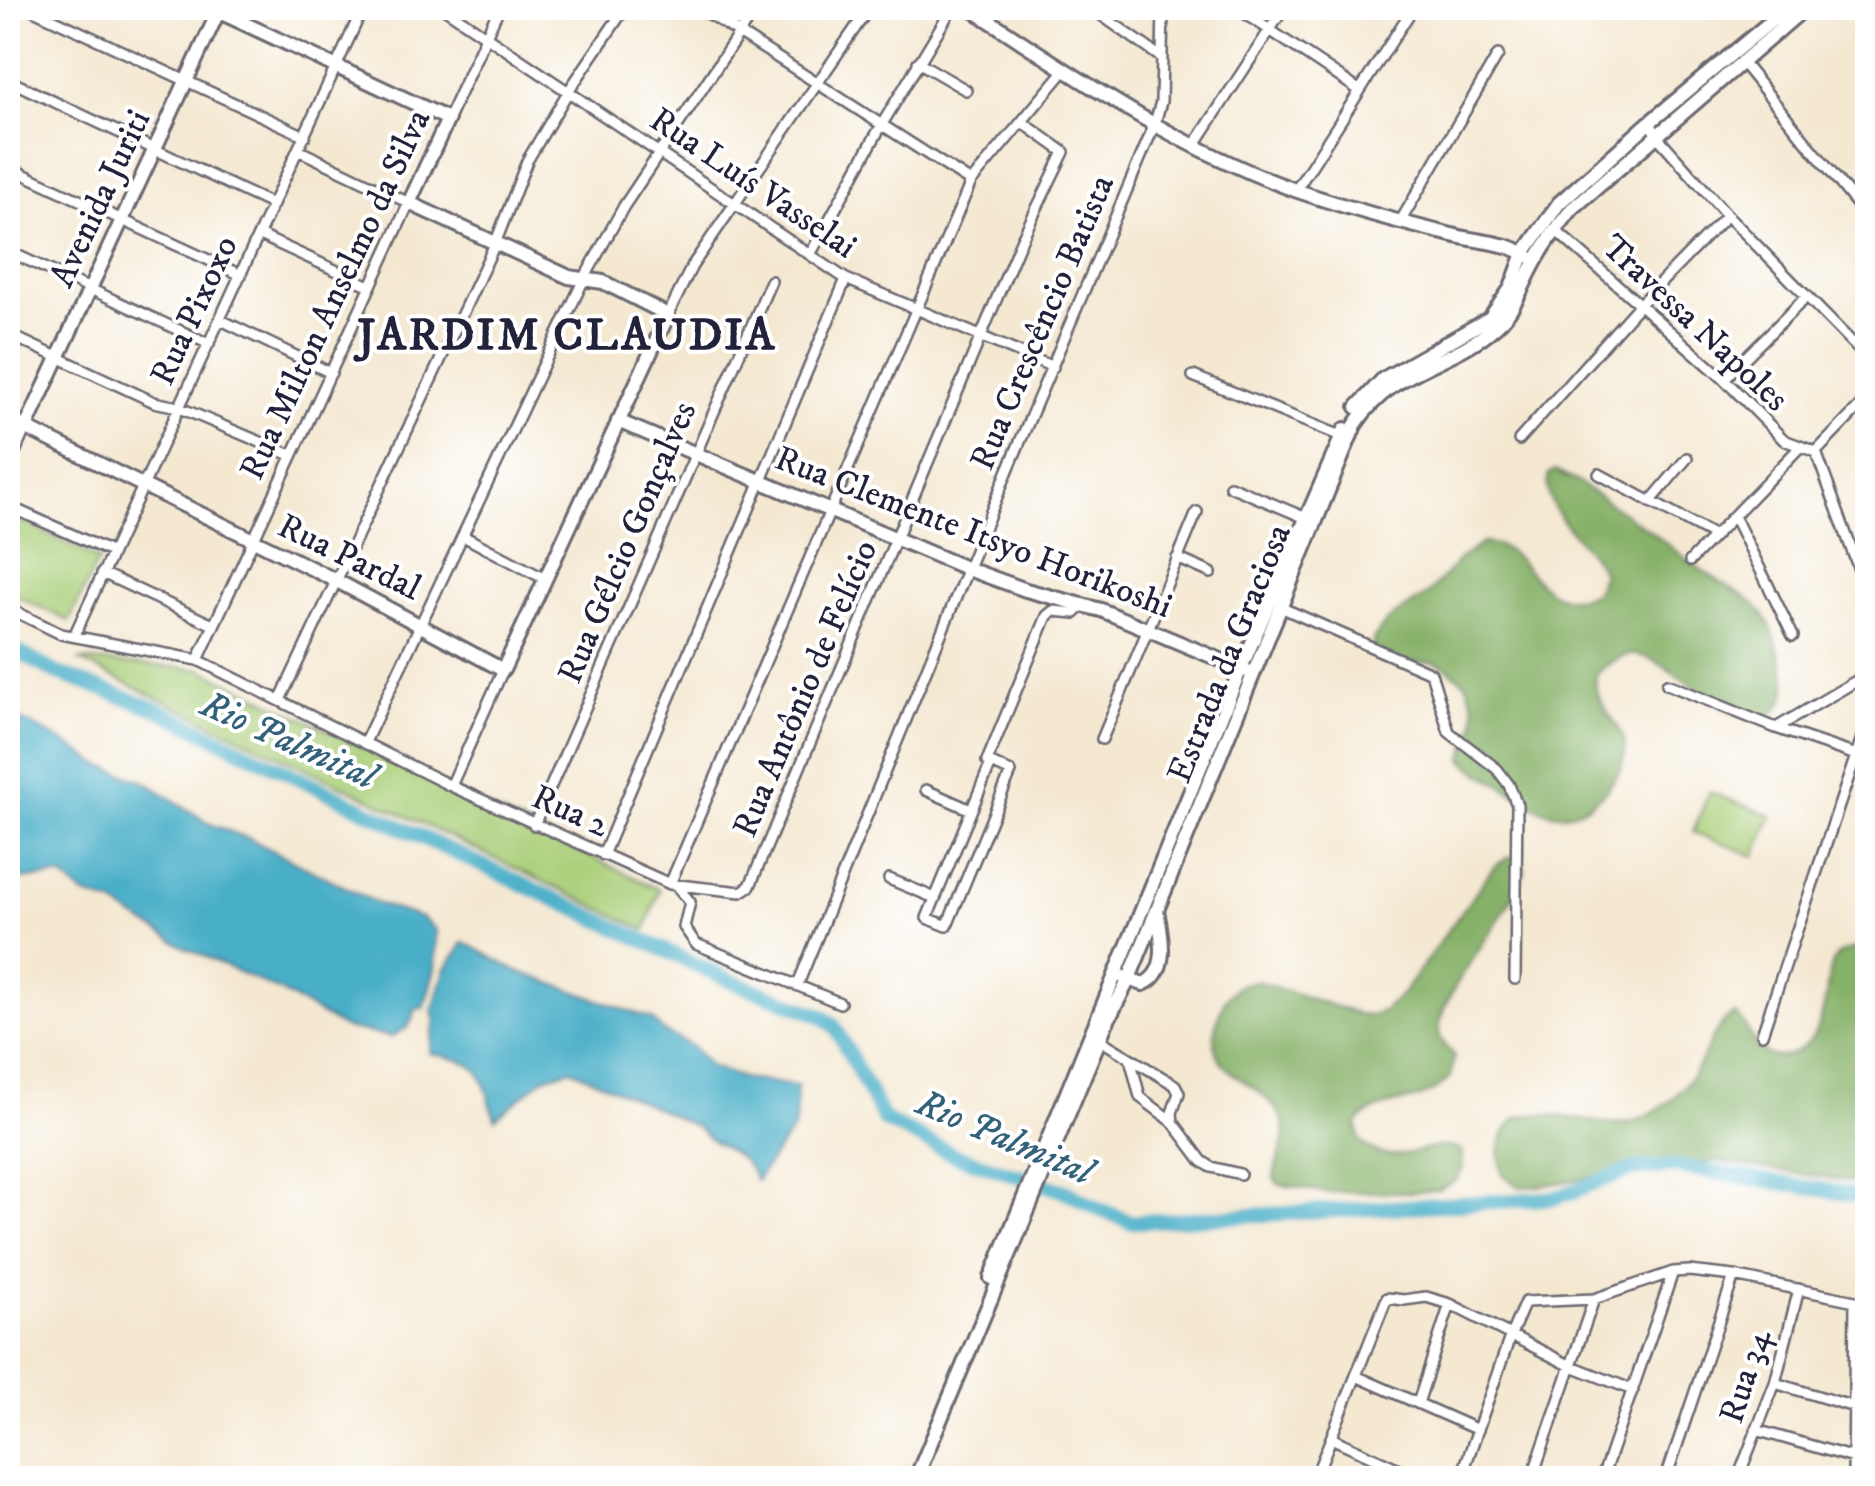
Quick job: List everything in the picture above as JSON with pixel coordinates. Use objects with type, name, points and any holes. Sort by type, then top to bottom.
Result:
[{"type":"main road","points":[[970,8],[1154,126],[1194,146],[1296,190],[1530,257]]},
{"type":"main road","name":"Estrada da Graciosa","points":[[1738,57],[1788,8]]},
{"type":"main road","name":"Estrada da Graciosa","points":[[916,1478],[1341,436],[1368,392],[1383,379],[1490,318],[1550,226],[1653,128],[1738,57],[1805,8]]},
{"type":"main road","name":"Avenida Juriti","points":[[26,427],[216,9]]},
{"type":"main road","points":[[216,9],[448,118]]},
{"type":"main road","name":"Rua Milton Anselmo da Silva","points":[[409,203],[448,118]]},
{"type":"main road","points":[[409,203],[569,277],[604,282],[668,315],[503,670]]},
{"type":"main road","name":"Estrada da Graciosa","points":[[1041,1170],[1100,1040],[1122,977],[1156,908],[1246,670],[1280,606],[1354,425],[1392,384],[1498,324],[1510,311],[1530,257]]},
{"type":"main road","name":"Rua Pardal","points":[[8,418],[336,581],[503,670]]},
{"type":"main road","name":"Rua Clemente Itsyo Horikoshi","points":[[618,421],[968,569],[1083,605],[1246,670]]},
{"type":"main road","points":[[1122,977],[1143,984],[1152,980],[1158,970],[1162,952],[1156,908]]},
{"type":"main road","name":"Estrada da Graciosa","points":[[908,1478],[1029,1199]]},
{"type":"street","points":[[29,8],[305,136]]},
{"type":"street","name":"Rua Pixoxo","points":[[74,636],[363,8]]},
{"type":"street","name":"Rua Luís Vasselai","points":[[444,8],[846,278],[1054,366]]},
{"type":"street","name":"Rua Milton Anselmo da Silva","points":[[448,118],[499,8]]},
{"type":"street","points":[[280,700],[495,244],[527,161],[625,8]]},
{"type":"street","points":[[700,8],[971,182]]},
{"type":"street","points":[[365,742],[584,279],[659,151],[756,8]]},
{"type":"street","points":[[668,315],[692,266],[869,8]]},
{"type":"street","points":[[811,253],[952,8]]},
{"type":"street","name":"Rua Crescêncio Batista","points":[[798,984],[1154,126],[1161,102],[1163,8]]},
{"type":"street","points":[[1237,8],[1360,90]]},
{"type":"street","points":[[1194,146],[1284,8]]},
{"type":"street","points":[[1296,190],[1413,8]]},
{"type":"street","points":[[1097,12],[1162,58]]},
{"type":"street","points":[[1400,222],[1498,55]]},
{"type":"street","points":[[1738,57],[1868,218]]},
{"type":"street","points":[[918,62],[966,90]]},
{"type":"street","points":[[840,1003],[690,940],[684,928],[690,902],[674,885],[971,182],[1065,70]]},
{"type":"street","points":[[8,80],[272,206]]},
{"type":"street","name":"Rua Antônio de Felício","points":[[674,885],[713,886],[741,892],[750,886],[1020,243],[1064,152],[1022,122]]},
{"type":"street","points":[[1653,128],[1727,215],[1868,359]]},
{"type":"street","points":[[298,150],[409,203]]},
{"type":"street","points":[[8,166],[241,275]]},
{"type":"street","name":"Rua Milton Anselmo da Silva","points":[[198,660],[409,203]]},
{"type":"street","points":[[1520,440],[1640,304],[1727,215]]},
{"type":"street","name":"Travessa Napoles","points":[[1550,226],[1724,379],[1784,440],[1816,452]]},
{"type":"street","points":[[259,235],[370,286]]},
{"type":"street","points":[[8,250],[209,344]]},
{"type":"street","points":[[603,855],[846,278]]},
{"type":"street","name":"Rua Gélcio Gonçalves","points":[[534,825],[770,281]]},
{"type":"street","points":[[1724,379],[1807,296]]},
{"type":"street","points":[[221,320],[331,373]]},
{"type":"street","points":[[8,334],[154,402],[178,408],[291,455]]},
{"type":"street","points":[[1192,376],[1341,436]]},
{"type":"street","points":[[1868,398],[1816,452],[1868,594]]},
{"type":"street","name":"Avenida Juriti","points":[[8,468],[26,427]]},
{"type":"street","points":[[1690,561],[1799,448]]},
{"type":"street","points":[[1650,502],[1686,458]]},
{"type":"street","points":[[1599,474],[1713,534]]},
{"type":"street","points":[[1230,486],[1306,518]]},
{"type":"street","points":[[8,506],[110,552]]},
{"type":"street","points":[[1102,740],[1197,512]]},
{"type":"street","points":[[1734,516],[1794,636]]},
{"type":"street","points":[[463,536],[545,579]]},
{"type":"street","points":[[1178,558],[1211,572]]},
{"type":"street","points":[[102,572],[213,625]]},
{"type":"street","points":[[991,763],[927,918],[947,926],[1011,772],[991,763],[987,762],[1047,616],[1053,611],[1075,614],[1083,605]]},
{"type":"street","points":[[1280,606],[1431,673],[1449,732],[1498,769],[1509,785],[1518,805],[1515,978]]},
{"type":"street","name":"Rua 2","points":[[8,608],[61,634],[198,660],[450,786],[674,885]]},
{"type":"street","points":[[450,786],[503,670]]},
{"type":"street","points":[[1776,728],[1868,674]]},
{"type":"street","points":[[1667,684],[1776,728],[1868,759]]},
{"type":"street","points":[[1762,1034],[1868,720]]},
{"type":"street","points":[[926,790],[972,810]]},
{"type":"street","points":[[889,880],[935,898]]},
{"type":"street","points":[[1100,1040],[1175,1084],[1179,1093],[1173,1122]]},
{"type":"street","points":[[1130,1058],[1136,1090],[1145,1104],[1173,1122],[1210,1167],[1240,1174]]},
{"type":"street","points":[[1602,1478],[1673,1272]]},
{"type":"street","points":[[1460,1478],[1525,1302],[1594,1299],[1673,1272],[1734,1276],[1855,1301],[1854,1478]]},
{"type":"street","points":[[1666,1478],[1734,1276]]},
{"type":"street","name":"Rua 34","points":[[1742,1477],[1775,1383],[1799,1289]]},
{"type":"street","points":[[1316,1478],[1387,1298],[1426,1296],[1450,1304],[1570,1366],[1633,1390]]},
{"type":"street","points":[[1532,1478],[1594,1299]]},
{"type":"street","points":[[1418,1403],[1450,1304]]},
{"type":"street","points":[[1356,1376],[1478,1430]]},
{"type":"street","points":[[1775,1383],[1854,1407]]},
{"type":"street","points":[[1756,1430],[1854,1458]]},
{"type":"street","points":[[1332,1438],[1419,1478]]},
{"type":"street","points":[[1387,1478],[1391,1466]]},
{"type":"green space","points":[[1554,471],[1576,481],[1757,606],[1772,630],[1786,686],[1784,699],[1776,710],[1762,717],[1746,716],[1709,698],[1643,656],[1623,656],[1611,662],[1596,675],[1596,687],[1624,741],[1623,763],[1604,792],[1576,811],[1563,814],[1539,809],[1463,759],[1475,724],[1467,684],[1433,662],[1385,662],[1373,653],[1373,640],[1387,621],[1428,594],[1461,558],[1483,543],[1500,546],[1513,555],[1559,596],[1575,598],[1595,593],[1603,573],[1551,501],[1549,473]]},
{"type":"green space","points":[[8,515],[99,559],[69,621],[8,592]]},
{"type":"green space","points":[[78,660],[201,669],[660,890],[645,930]]},
{"type":"green space","points":[[1709,792],[1772,816],[1755,856],[1693,832]]},
{"type":"green space","points":[[1509,857],[1519,858],[1525,869],[1518,886],[1459,980],[1440,1021],[1441,1039],[1454,1056],[1450,1077],[1426,1095],[1376,1109],[1357,1124],[1360,1141],[1386,1155],[1435,1147],[1462,1150],[1463,1168],[1458,1179],[1438,1190],[1417,1192],[1324,1192],[1279,1184],[1274,1179],[1284,1141],[1282,1118],[1271,1103],[1231,1072],[1215,1048],[1215,1031],[1228,996],[1240,986],[1257,981],[1358,1014],[1370,1016],[1383,1011],[1403,993],[1494,867]]},
{"type":"green space","points":[[1855,948],[1867,951],[1867,1184],[1715,1161],[1540,1186],[1519,1187],[1503,1175],[1501,1143],[1518,1117],[1550,1115],[1613,1123],[1643,1118],[1682,1088],[1718,1029],[1735,1014],[1763,1052],[1780,1057],[1798,1051],[1817,1028],[1834,961],[1840,953]]},
{"type":"water","points":[[8,713],[102,766],[144,781],[210,824],[250,839],[379,904],[422,918],[436,930],[435,969],[424,1008],[417,1008],[408,1027],[391,1037],[344,1028],[278,990],[182,946],[113,904],[82,894],[62,876],[22,879],[8,873]]},
{"type":"water","points":[[464,942],[515,970],[652,1019],[664,1032],[692,1046],[711,1067],[746,1079],[797,1086],[795,1126],[756,1181],[744,1161],[697,1127],[571,1069],[545,1077],[495,1119],[477,1071],[461,1061],[430,1053],[435,1017],[432,1012],[445,970]]},
{"type":"waterway","name":"Rio Palmital","points":[[8,646],[54,672],[159,710],[729,980],[822,1016],[835,1027],[884,1120],[954,1155],[1067,1192],[1131,1222],[1555,1198],[1630,1170],[1674,1166],[1868,1200]]},
{"type":"district","name":"JARDIM CLAUDIA","points":[[567,333]]}]
